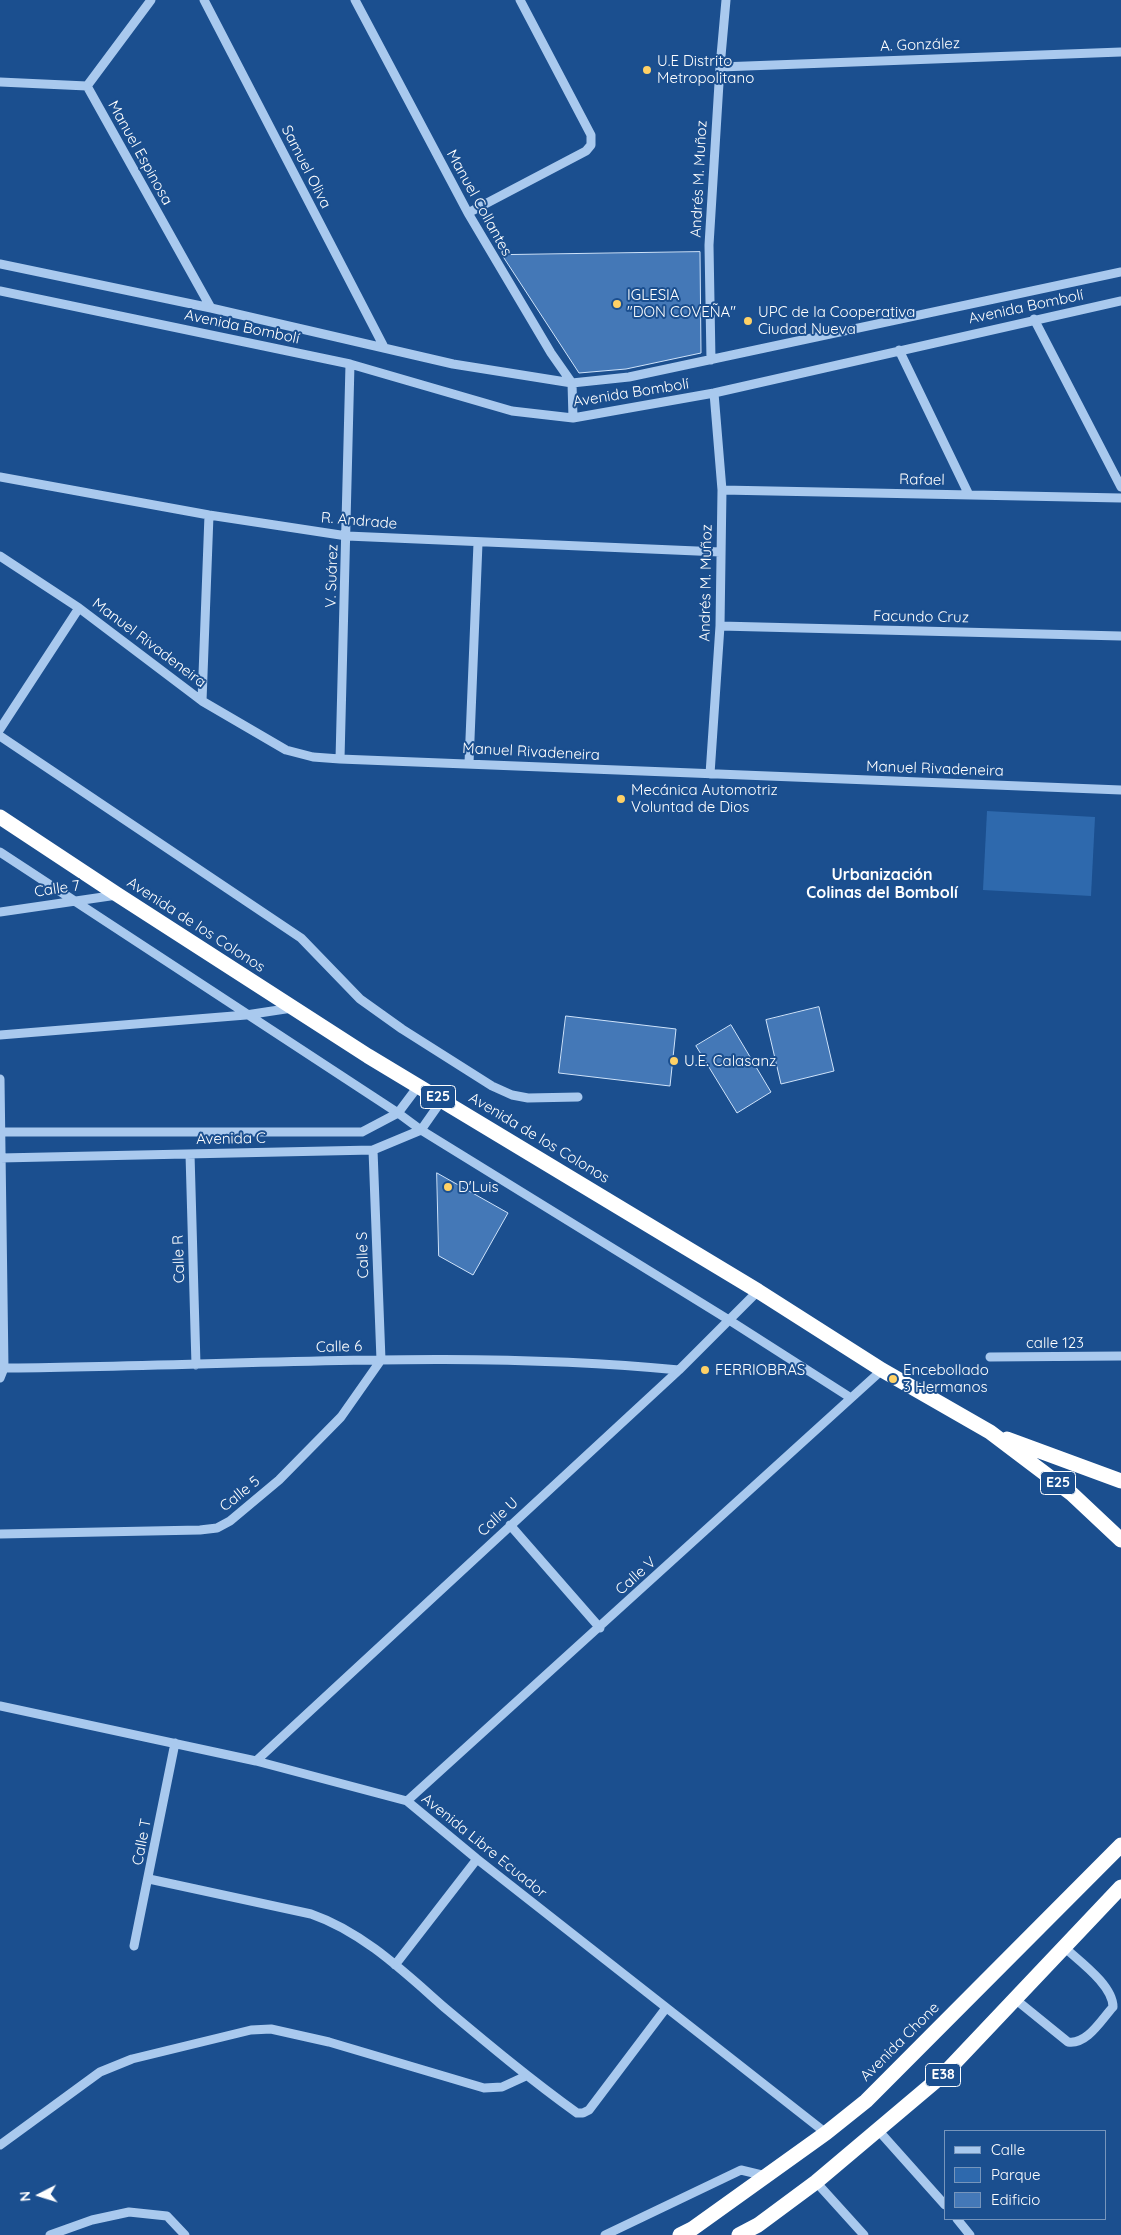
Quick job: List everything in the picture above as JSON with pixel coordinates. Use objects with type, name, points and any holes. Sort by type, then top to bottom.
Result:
[{"type":"highway","name":"Avenida de los Colonos","points":[[0,817],[292,1008],[758,1291],[882,1370],[990,1432],[1072,1494],[1121,1540]]},
{"type":"highway","name":"Avenida de los Colonos","points":[[990,1432],[1121,1481]]},
{"type":"highway","name":"Avenida Chone","points":[[680,2235],[692,2229],[826,2133],[866,2101],[1121,1845]]},
{"type":"highway","name":"E38","points":[[739,2235],[758,2225],[816,2182],[944,2074],[1121,1887]]},
{"type":"street","points":[[0,82],[87,86],[151,0]]},
{"type":"street","name":"Samuel Oliva","points":[[204,0],[384,347]]},
{"type":"street","name":"Manuel Collantes","points":[[355,0],[468,213],[551,353],[572,383]]},
{"type":"street","points":[[468,213],[586,151],[591,145],[590,135],[520,0]]},
{"type":"street","name":"Andrés M. Muñoz","points":[[712,360],[709,245],[726,0]]},
{"type":"street","name":"A. González","points":[[720,67],[1121,52]]},
{"type":"street","name":"Manuel Espinosa","points":[[87,86],[211,308]]},
{"type":"street","name":"Avenida Bombolí","points":[[0,264],[211,308],[453,364],[572,383],[629,377],[1121,272]]},
{"type":"street","name":"Avenida Bombolí","points":[[0,291],[350,364],[512,411],[573,418],[714,393],[1034,319],[1121,301]]},
{"type":"street","points":[[1034,319],[1121,488]]},
{"type":"street","points":[[899,350],[969,495]]},
{"type":"street","name":"V. Suárez","points":[[340,759],[350,364]]},
{"type":"street","points":[[572,383],[573,418]]},
{"type":"street","name":"Andrés M. Muñoz","points":[[710,774],[720,626],[722,490],[714,393]]},
{"type":"street","name":"R. Andrade","points":[[0,477],[209,515],[347,536],[720,552]]},
{"type":"street","name":"Rafael","points":[[722,490],[1121,498]]},
{"type":"street","points":[[202,701],[209,515]]},
{"type":"street","points":[[470,763],[478,543]]},
{"type":"street","name":"Manuel Rivadeneira","points":[[0,556],[79,608],[202,701],[286,750],[313,757],[1121,790]]},
{"type":"street","points":[[0,729],[79,608]]},
{"type":"street","name":"Facundo Cruz","points":[[720,626],[1121,636]]},
{"type":"street","points":[[0,736],[301,938],[360,999],[402,1029],[492,1086],[512,1095],[528,1098],[578,1096]]},
{"type":"street","points":[[0,852],[71,901],[398,1113],[421,1130],[851,1398]]},
{"type":"street","name":"Calle 7","points":[[0,912],[118,895]]},
{"type":"street","points":[[0,1035],[246,1015],[292,1008]]},
{"type":"street","points":[[0,1079],[2,1368],[0,1378]]},
{"type":"street","name":"Avenida C","points":[[0,1132],[362,1132],[398,1113],[419,1085]]},
{"type":"street","points":[[421,1130],[442,1100]]},
{"type":"street","name":"Avenida C","points":[[0,1158],[372,1150],[421,1130]]},
{"type":"street","name":"Calle S","points":[[372,1150],[381,1360]]},
{"type":"street","name":"Calle R","points":[[190,1154],[196,1365]]},
{"type":"street","name":"Calle U","points":[[256,1761],[679,1370],[758,1291]]},
{"type":"street","name":"calle 123","points":[[990,1357],[1121,1356]]},
{"type":"street","name":"Calle 6","points":[[2,1368],[381,1360],[601,1362],[679,1370]]},
{"type":"street","name":"Calle 5","points":[[0,1534],[200,1530],[217,1528],[230,1521],[279,1480],[328,1431],[353,1402],[381,1360]]},
{"type":"street","name":"Calle V","points":[[407,1801],[600,1628],[882,1370]]},
{"type":"street","points":[[510,1525],[600,1628]]},
{"type":"street","name":"Avenida Libre Ecuador","points":[[0,1706],[256,1761],[407,1801],[477,1859],[826,2133]]},
{"type":"street","name":"Calle T","points":[[134,1946],[175,1744]]},
{"type":"street","points":[[395,1965],[477,1859]]},
{"type":"street","points":[[149,1879],[311,1914],[350,1931],[395,1965],[526,2076],[577,2113],[583,2113],[588,2110],[666,2008]]},
{"type":"street","points":[[1015,1999],[1068,2042],[1077,2043],[1085,2039],[1113,2007],[1113,1999],[1108,1990],[1064,1947]]},
{"type":"street","points":[[0,2145],[100,2072],[116,2064],[132,2058],[251,2030],[271,2029],[329,2042],[484,2088],[502,2087],[526,2076]]},
{"type":"street","points":[[878,2130],[944,2204]]},
{"type":"street","points":[[605,2235],[741,2170],[766,2176]]},
{"type":"street","points":[[816,2182],[864,2235]]},
{"type":"street","points":[[50,2235],[92,2220],[129,2212],[167,2216],[185,2235]]},
{"type":"street","points":[[957,2220],[970,2235]]},
{"type":"green space","points":[[987,811],[1095,817],[1091,896],[983,890]]},
{"type":"building","name":"IGLESIA \"DON COVEÑA\"","points":[[700,252],[701,353],[626,369],[579,373],[502,255]]},
{"type":"building","points":[[819,1007],[834,1071],[781,1084],[766,1020]]},
{"type":"building","points":[[566,1016],[676,1029],[670,1086],[559,1073]]},
{"type":"building","points":[[731,1025],[771,1092],[737,1113],[696,1046]]},
{"type":"building","points":[[437,1173],[508,1213],[473,1275],[439,1256]]},
{"type":"place","name":"U.E Distrito Metropolitano","points":[[647,70]]},
{"type":"place","name":"IGLESIA \"DON COVEÑA\"","points":[[617,304]]},
{"type":"place","name":"UPC de la Cooperativa Ciudad Nueva","points":[[748,321]]},
{"type":"place","name":"Mecánica Automotriz Voluntad de Dios","points":[[621,799]]},
{"type":"place","name":"U.E. Calasanz","points":[[674,1061]]},
{"type":"place","name":"D'Luis","points":[[448,1187]]},
{"type":"place","name":"FERRIOBRAS","points":[[705,1370]]},
{"type":"place","name":"Encebollado 3 Hermanos","points":[[893,1379]]},
{"type":"district","name":"Urbanización Colinas del Bombolí","points":[[882,884]]}]
